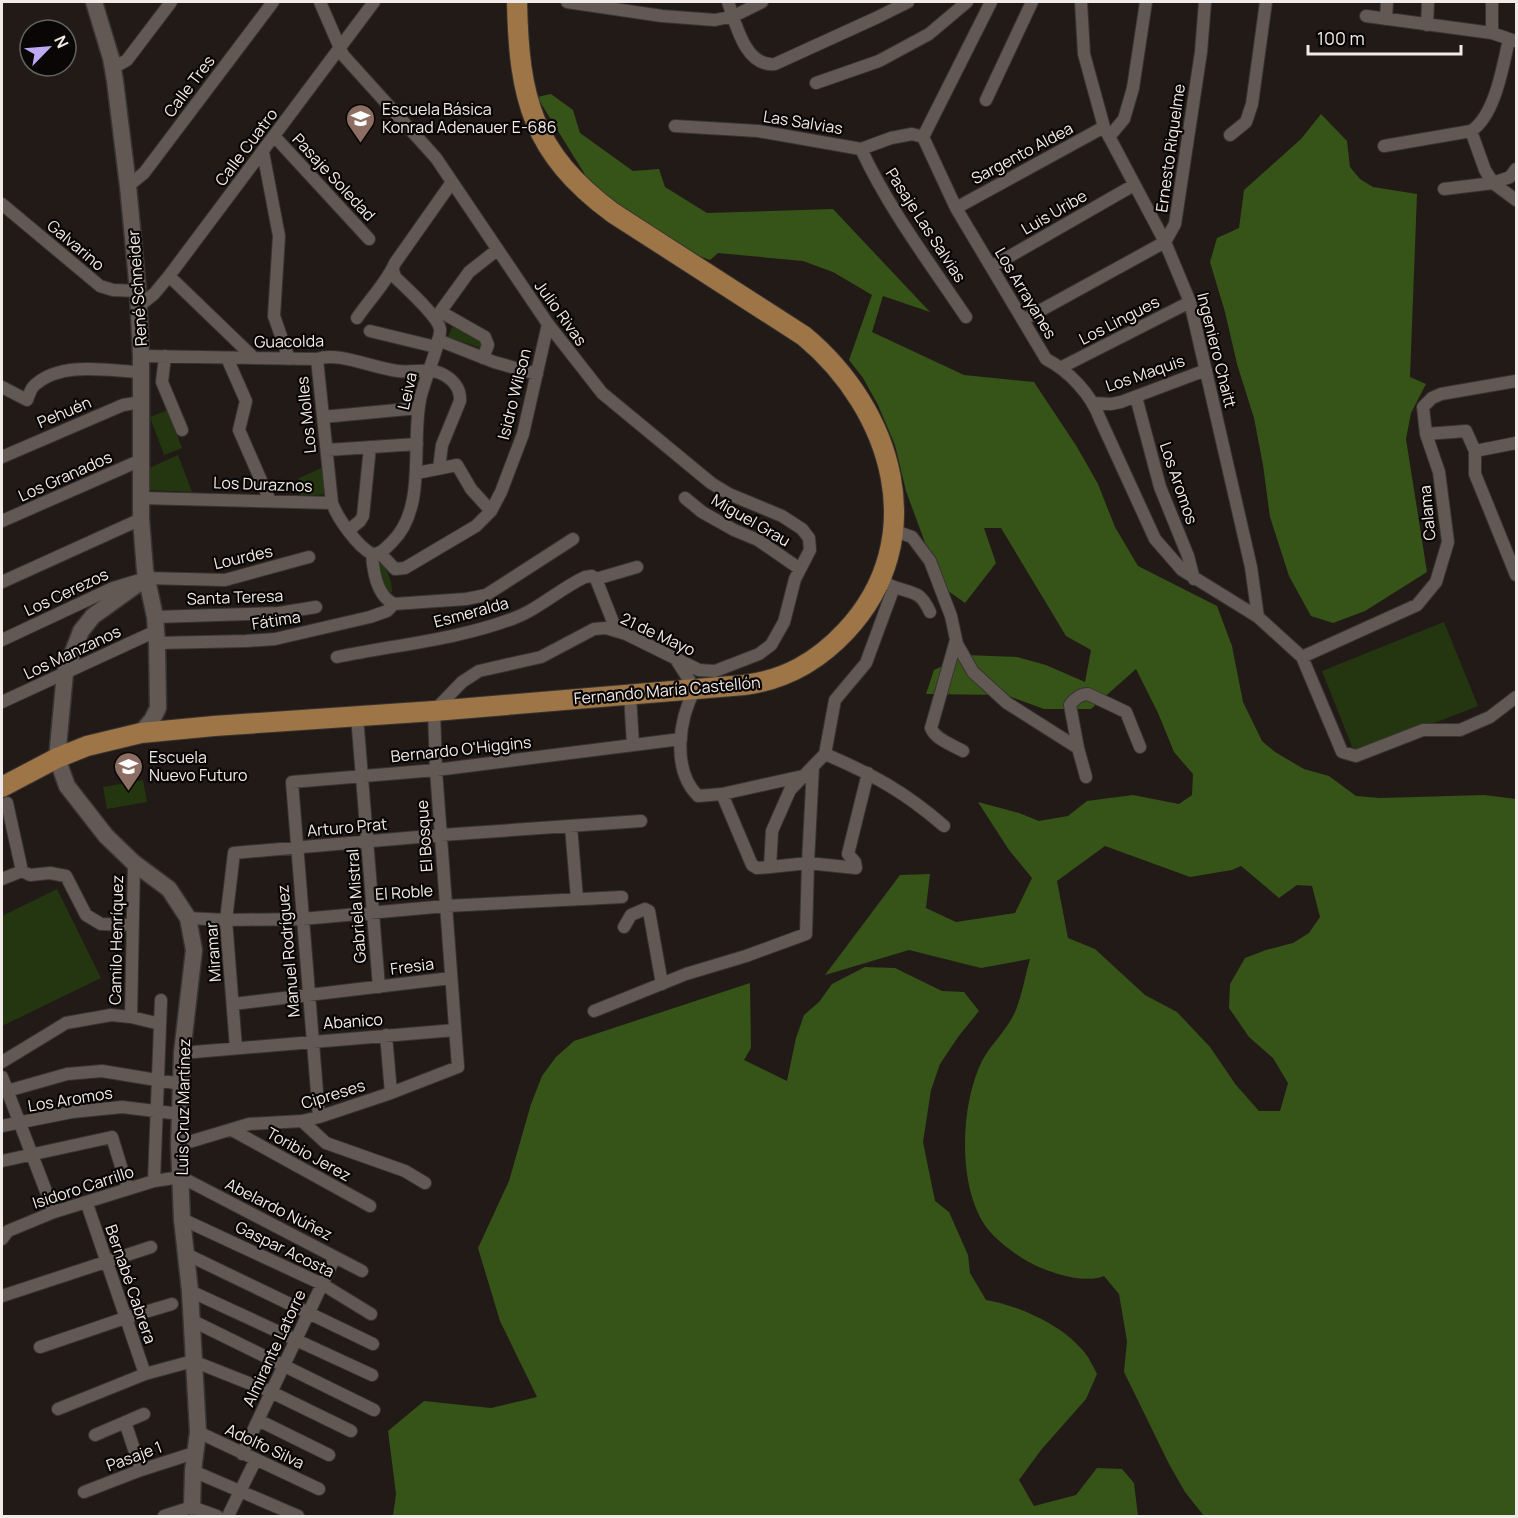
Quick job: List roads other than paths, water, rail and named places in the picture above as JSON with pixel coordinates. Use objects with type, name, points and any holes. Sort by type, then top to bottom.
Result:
[{"type":"main road","name":"René Schneider","points":[[94,2],[113,68],[139,299],[141,519],[146,578],[156,630],[158,708]]},
{"type":"main road","name":"Fernando María Castellón","points":[[4,795],[57,758],[101,742],[141,733],[630,695],[765,682],[805,666],[828,649],[887,584],[894,531],[893,490],[882,445],[860,400],[831,360],[819,348],[791,327],[613,213],[584,189],[553,153],[542,135],[526,94],[519,52],[517,2]]},
{"type":"main road","points":[[57,758],[65,673],[81,631],[89,620],[146,578]]},
{"type":"main road","points":[[141,733],[158,708],[179,729]]},
{"type":"main road","name":"Luis Cruz Martínez","points":[[57,758],[68,786],[106,836],[134,863],[169,890],[188,918],[194,950],[182,1053],[179,1145],[182,1219],[190,1291],[198,1432],[194,1453],[193,1512]]},
{"type":"street","points":[[113,68],[127,60],[171,2]]},
{"type":"street","name":"Calle Tres","points":[[128,186],[144,173],[273,2]]},
{"type":"street","name":"Julio Rivas","points":[[320,2],[339,49],[352,67],[436,158],[496,250],[595,386],[614,405],[711,483],[729,494],[783,516],[802,529],[810,538]]},
{"type":"street","name":"Calle Cuatro","points":[[139,299],[154,294],[169,276],[374,2]]},
{"type":"street","points":[[567,2],[687,19],[715,20],[734,16],[762,2]]},
{"type":"street","points":[[728,2],[752,57],[761,63],[770,65],[908,2]]},
{"type":"street","points":[[816,83],[879,61],[929,34],[967,2]]},
{"type":"street","points":[[986,100],[1032,2]]},
{"type":"street","name":"Ingeniero Chaitt","points":[[1081,2],[1084,54],[1107,132],[1165,242],[1190,302],[1251,567],[1258,617]]},
{"type":"street","name":"Sargento Aldea","points":[[956,208],[1107,132],[1124,119],[1133,88],[1146,2]]},
{"type":"street","name":"Ernesto Riquelme","points":[[1165,242],[1175,224],[1201,52],[1205,2]]},
{"type":"street","points":[[1230,135],[1246,122],[1252,104],[1266,2]]},
{"type":"street","points":[[1386,19],[1388,2]]},
{"type":"street","points":[[1427,25],[1428,2]]},
{"type":"street","points":[[1492,2],[1492,33]]},
{"type":"street","points":[[923,137],[986,4]]},
{"type":"street","points":[[1366,16],[1492,33],[1513,40],[1497,88],[1482,122],[1471,132],[1384,146]]},
{"type":"street","name":"Las Salvias","points":[[675,126],[758,131],[861,149],[891,138],[912,134],[923,137]]},
{"type":"street","points":[[1471,132],[1485,170],[1493,183],[1516,200]]},
{"type":"street","name":"Pasaje Soledad","points":[[275,137],[369,239]]},
{"type":"street","name":"Los Arrayanes","points":[[923,137],[956,208],[1046,359],[1062,367],[1094,403],[1155,539],[1182,570],[1258,617],[1302,657]]},
{"type":"street","name":"Pasaje Las Salvias","points":[[861,149],[874,176],[904,226],[966,317]]},
{"type":"street","points":[[263,152],[279,236],[275,321],[289,359]]},
{"type":"street","points":[[1444,189],[1493,183],[1510,177],[1516,169]]},
{"type":"street","points":[[357,318],[393,270],[395,263],[452,182]]},
{"type":"street","name":"Luis Uribe","points":[[991,267],[1134,185]]},
{"type":"street","name":"Galvarino","points":[[2,204],[100,286],[139,299]]},
{"type":"street","points":[[1023,320],[1165,242]]},
{"type":"street","points":[[438,315],[469,272],[496,250]]},
{"type":"street","points":[[393,270],[395,277],[438,315],[485,337],[488,345],[483,358]]},
{"type":"street","points":[[169,276],[254,358]]},
{"type":"street","name":"Los Lingues","points":[[1062,367],[1190,302]]},
{"type":"street","name":"Leiva","points":[[376,553],[394,540],[409,512],[417,473],[418,408],[437,343],[440,328],[438,315]]},
{"type":"street","name":"Isidro Wilson","points":[[376,553],[394,569],[405,568],[476,526],[491,511],[501,492],[523,434],[548,324]]},
{"type":"street","points":[[369,331],[437,343],[537,374]]},
{"type":"street","points":[[165,356],[162,382],[182,430]]},
{"type":"street","name":"Guacolda","points":[[2,387],[27,400],[35,384],[68,370],[141,364],[165,356],[289,359],[317,359],[330,356],[395,371],[438,372],[457,387],[460,395],[460,401],[442,445],[439,468]]},
{"type":"street","points":[[227,358],[246,404],[239,430],[270,501]]},
{"type":"street","name":"Los Molles","points":[[317,359],[333,503]]},
{"type":"street","name":"Los Maquis","points":[[1094,403],[1111,404],[1136,397],[1177,379],[1206,370]]},
{"type":"street","name":"Calama","points":[[1302,657],[1417,605],[1436,582],[1448,542],[1440,472],[1426,434],[1423,407],[1432,398],[1441,394],[1516,381]]},
{"type":"street","name":"Los Aromos","points":[[1136,397],[1160,487],[1188,555],[1194,579]]},
{"type":"street","name":"Pehuén","points":[[2,458],[123,405],[141,402]]},
{"type":"street","points":[[323,417],[418,408]]},
{"type":"street","points":[[1426,434],[1466,431],[1475,451],[1475,474],[1516,575]]},
{"type":"street","points":[[1475,451],[1516,443]]},
{"type":"street","points":[[327,450],[417,444]]},
{"type":"street","points":[[349,530],[363,516],[369,447]]},
{"type":"street","name":"Los Granados","points":[[2,521],[141,460]]},
{"type":"street","points":[[417,473],[457,465],[471,489],[491,511]]},
{"type":"street","name":"Los Duraznos","points":[[141,498],[333,503],[338,517],[365,550],[376,553]]},
{"type":"street","name":"Miguel Grau","points":[[685,498],[702,512],[758,540],[800,569]]},
{"type":"street","points":[[2,582],[141,519]]},
{"type":"street","points":[[894,531],[912,537],[930,561],[951,616],[956,640],[973,672],[999,695],[1078,748]]},
{"type":"street","name":"21 de Mayo","points":[[434,711],[462,682],[479,671],[541,657],[594,629],[614,630],[693,668],[708,672],[730,666],[766,650],[784,622],[792,589],[810,550],[810,538]]},
{"type":"street","points":[[376,553],[373,570],[382,593],[394,604],[466,599],[486,595],[573,539]]},
{"type":"street","name":"Lourdes","points":[[146,578],[219,581],[309,558]]},
{"type":"street","name":"Esmeralda","points":[[337,657],[459,634],[508,621],[580,579],[592,576],[596,579],[637,567]]},
{"type":"street","name":"Los Cerezos","points":[[2,640],[113,588],[146,578]]},
{"type":"street","points":[[596,579],[614,622],[614,630]]},
{"type":"street","points":[[770,867],[772,831],[790,790],[825,754],[835,700],[866,663],[887,584],[919,595],[930,612]]},
{"type":"street","name":"Fátima","points":[[156,630],[255,641],[275,639],[360,620],[382,613],[394,604]]},
{"type":"street","name":"Santa Teresa","points":[[156,630],[315,608]]},
{"type":"street","name":"Los Manzanos","points":[[2,702],[156,630]]},
{"type":"street","points":[[956,640],[931,728],[937,736],[963,751]]},
{"type":"street","points":[[1302,657],[1342,752],[1356,756],[1423,730],[1460,730],[1490,717],[1516,697]]},
{"type":"street","points":[[674,658],[695,689],[683,715],[681,739],[682,761],[691,789],[698,796],[722,794],[802,776]]},
{"type":"street","points":[[1086,777],[1070,705],[1082,694],[1088,694],[1126,712],[1140,747]]},
{"type":"street","points":[[630,695],[633,745]]},
{"type":"street","name":"El Bosque","points":[[434,711],[436,770],[458,1067]]},
{"type":"street","name":"Gabriela Mistral","points":[[357,716],[379,987]]},
{"type":"street","name":"Bernardo O'Higgins","points":[[292,782],[436,770],[681,739]]},
{"type":"street","points":[[825,754],[868,773],[917,803],[944,826]]},
{"type":"street","points":[[594,1011],[662,984],[806,934],[813,766]]},
{"type":"street","points":[[722,794],[752,865],[757,868],[808,863],[856,868],[855,862],[848,854],[868,773]]},
{"type":"street","name":"Manuel Rodríguez","points":[[292,782],[319,1117]]},
{"type":"street","points":[[4,795],[22,871]]},
{"type":"street","name":"Arturo Prat","points":[[234,853],[641,821]]},
{"type":"street","points":[[571,826],[577,899]]},
{"type":"street","name":"Miramar","points":[[234,853],[226,920],[236,1048]]},
{"type":"street","name":"Camilo Henríquez","points":[[132,1017],[134,863]]},
{"type":"street","points":[[2,879],[22,871],[30,875],[50,873],[66,876],[86,915],[101,924],[132,925]]},
{"type":"street","name":"El Roble","points":[[188,918],[302,919],[372,911],[622,897]]},
{"type":"street","points":[[624,927],[631,915],[645,909],[649,911],[662,984]]},
{"type":"street","name":"Fresia","points":[[233,1004],[451,978]]},
{"type":"street","points":[[154,1181],[161,1000]]},
{"type":"street","name":"Camilo Henríquez","points":[[2,1062],[66,1023],[111,1015],[132,1017],[160,1024]]},
{"type":"street","name":"Abanico","points":[[182,1053],[455,1030]]},
{"type":"street","points":[[386,1035],[391,1093]]},
{"type":"street","name":"Cipreses","points":[[179,1145],[249,1124],[302,1121],[319,1117],[458,1067]]},
{"type":"street","points":[[7,1091],[67,1074],[102,1071],[181,1084]]},
{"type":"street","points":[[2,1077],[54,1212]]},
{"type":"street","name":"Los Aromos","points":[[2,1126],[72,1112],[122,1107],[180,1114]]},
{"type":"street","points":[[302,1121],[326,1143],[405,1171],[424,1183]]},
{"type":"street","name":"Toribio Jerez","points":[[232,1130],[370,1206]]},
{"type":"street","points":[[2,1161],[112,1137],[128,1189]]},
{"type":"street","name":"Isidoro Carrillo","points":[[2,1239],[8,1231],[54,1212],[87,1204],[154,1181],[181,1177]]},
{"type":"street","name":"Abelardo Núñez","points":[[181,1177],[362,1271]]},
{"type":"street","name":"Bernabé Cabrera","points":[[87,1204],[145,1374]]},
{"type":"street","name":"Gaspar Acosta","points":[[182,1219],[322,1284],[371,1314]]},
{"type":"street","points":[[2,1296],[151,1247]]},
{"type":"street","points":[[186,1254],[373,1344]]},
{"type":"street","name":"Almirante Latorre","points":[[242,1454],[335,1257]]},
{"type":"street","points":[[190,1291],[372,1375]]},
{"type":"street","points":[[40,1347],[172,1304]]},
{"type":"street","points":[[191,1320],[374,1410]]},
{"type":"street","points":[[58,1409],[145,1374],[193,1360],[271,1392],[351,1431]]},
{"type":"street","points":[[95,1435],[144,1414]]},
{"type":"street","points":[[258,1420],[328,1455]]},
{"type":"street","points":[[125,1422],[141,1470]]},
{"type":"street","name":"Adolfo Silva","points":[[198,1432],[255,1461],[319,1489]]},
{"type":"street","name":"Pasaje 1","points":[[84,1492],[194,1453]]},
{"type":"street","points":[[228,1516],[255,1461]]},
{"type":"street","points":[[193,1471],[298,1516]]},
{"type":"street","points":[[164,1516],[193,1512],[217,1516]]},
{"type":"place","name":"Escuela Básica Konrad Adenauer E-686","points":[[361,144]]},
{"type":"place","name":"Escuela Nuevo Futuro","points":[[128,792]]}]
